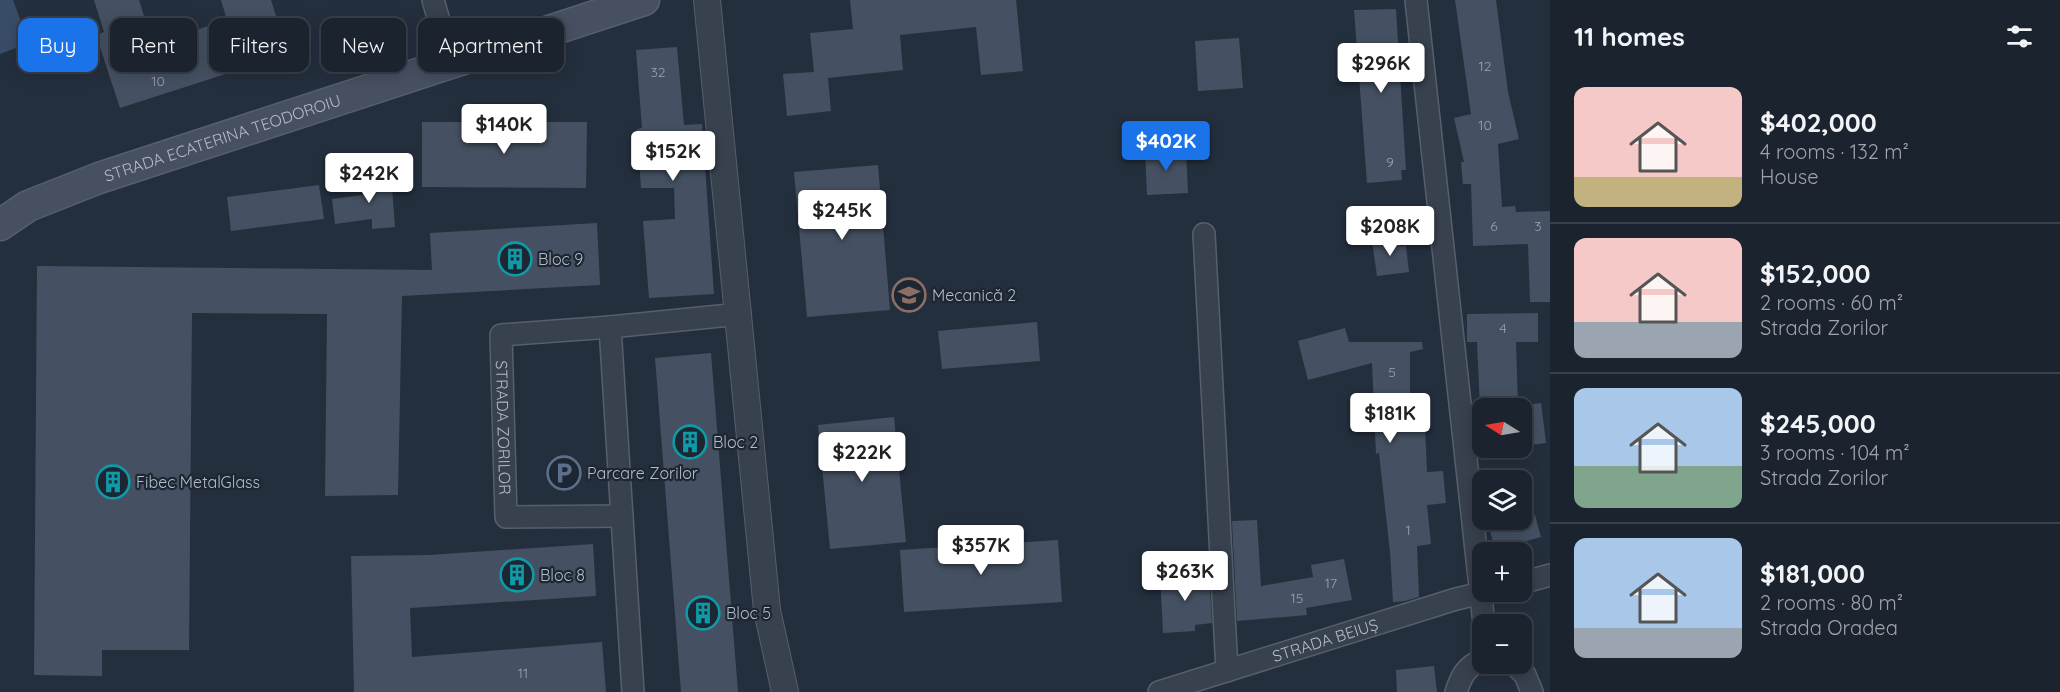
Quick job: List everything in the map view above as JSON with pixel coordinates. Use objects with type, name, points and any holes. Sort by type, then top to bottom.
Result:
[{"type":"main road","name":"STRADA ECATERINA TEODOROIU","points":[[564,27],[644,0]]},
{"type":"main road","name":"STRADA ECATERINA TEODOROIU","points":[[0,225],[28,206],[99,178],[430,72]]},
{"type":"street","points":[[433,0],[438,18]]},
{"type":"street","points":[[706,0],[740,314],[767,610],[785,692]]},
{"type":"street","points":[[1416,0],[1479,542]]},
{"type":"street","points":[[1204,234],[1227,671]]},
{"type":"street","name":"STRADA ZORILOR","points":[[622,516],[506,517],[501,335],[740,314]]},
{"type":"street","points":[[610,327],[633,692]]},
{"type":"street","points":[[1532,580],[1550,576]]},
{"type":"street","name":"STRADA BEIUȘ","points":[[1159,692],[1472,597]]},
{"type":"street","points":[[1456,692],[1462,674],[1472,665]]},
{"type":"street","points":[[1524,674],[1532,692]]},
{"type":"water","points":[[0,0],[13,0],[20,18],[18,47],[0,54]]},
{"type":"building","points":[[94,0],[139,0],[145,18],[110,18],[110,72],[197,72],[197,30],[209,26],[209,72],[232,72],[120,108],[98,41],[98,34],[104,32]]},
{"type":"building","points":[[221,0],[271,0],[277,18],[226,18]]},
{"type":"building","points":[[850,0],[1016,0],[1023,71],[981,75],[976,27],[900,35],[903,70],[828,78],[831,111],[787,116],[783,74],[814,72],[810,33],[853,29]]},
{"type":"building","points":[[1455,0],[1496,0],[1508,92],[1519,139],[1498,144],[1502,207],[1515,206],[1516,212],[1550,211],[1550,302],[1530,302],[1528,244],[1473,246],[1471,184],[1463,184],[1461,162],[1464,162],[1454,118],[1471,114]]},
{"type":"building","points":[[1396,9],[1406,170],[1401,170],[1402,180],[1367,183],[1354,10]]},
{"type":"building","points":[[1239,38],[1243,88],[1198,91],[1195,41]]},
{"type":"building","points":[[677,47],[684,125],[702,124],[714,294],[649,298],[643,221],[675,219],[674,188],[641,188],[637,129],[642,128],[636,50]]},
{"type":"building","points":[[422,122],[587,122],[586,188],[422,187]]},
{"type":"building","points":[[1186,150],[1188,193],[1147,195],[1145,151]]},
{"type":"building","points":[[878,165],[890,310],[807,317],[794,172]]},
{"type":"building","points":[[391,173],[395,227],[372,229],[372,219],[335,224],[332,199],[370,194],[368,174]]},
{"type":"building","points":[[319,185],[324,219],[231,231],[227,197]]},
{"type":"building","name":"Fibec MetalGlass","points":[[597,223],[600,285],[402,296],[398,495],[325,496],[327,314],[192,313],[189,650],[102,650],[102,676],[34,675],[37,266],[432,270],[430,233]]},
{"type":"building","points":[[1399,237],[1400,246],[1406,246],[1409,272],[1377,276],[1372,241]]},
{"type":"building","points":[[1538,313],[1538,342],[1516,342],[1518,398],[1480,398],[1477,342],[1467,342],[1467,314]]},
{"type":"building","points":[[1037,322],[1040,361],[942,369],[938,331]]},
{"type":"building","points":[[1345,328],[1349,342],[1422,342],[1423,349],[1410,352],[1410,404],[1424,403],[1427,472],[1443,471],[1446,503],[1427,505],[1431,544],[1417,546],[1419,597],[1405,601],[1393,602],[1379,453],[1376,454],[1372,363],[1308,380],[1298,341]]},
{"type":"building","points":[[711,353],[738,692],[681,692],[655,358]]},
{"type":"building","points":[[1541,403],[1546,443],[1532,445],[1532,404]]},
{"type":"building","points":[[894,417],[906,542],[830,549],[818,425]]},
{"type":"building","points":[[1535,515],[1541,537],[1523,542],[1493,542],[1490,530],[1532,530],[1532,516]]},
{"type":"building","points":[[1257,520],[1261,586],[1313,577],[1311,565],[1344,559],[1352,600],[1306,608],[1307,615],[1237,621],[1232,521]]},
{"type":"building","points":[[1058,540],[1062,602],[904,612],[900,550]]},
{"type":"building","points":[[593,544],[596,596],[410,608],[412,657],[602,642],[606,692],[354,692],[351,556],[429,555]]},
{"type":"building","points":[[1209,572],[1212,623],[1195,625],[1195,631],[1163,633],[1160,575]]},
{"type":"building","points":[[1434,666],[1437,692],[1397,692],[1396,670]]},
{"type":"place","name":"Bloc 9","points":[[515,259]]},
{"type":"place","name":"Mecanică 2","points":[[909,295]]},
{"type":"place","name":"Bloc 2","points":[[690,442]]},
{"type":"place","name":"Parcare Zorilor","points":[[564,473]]},
{"type":"place","name":"Fibec MetalGlass","points":[[113,482]]},
{"type":"place","name":"Bloc 8","points":[[517,575]]},
{"type":"place","name":"Bloc 5","points":[[703,613]]}]
